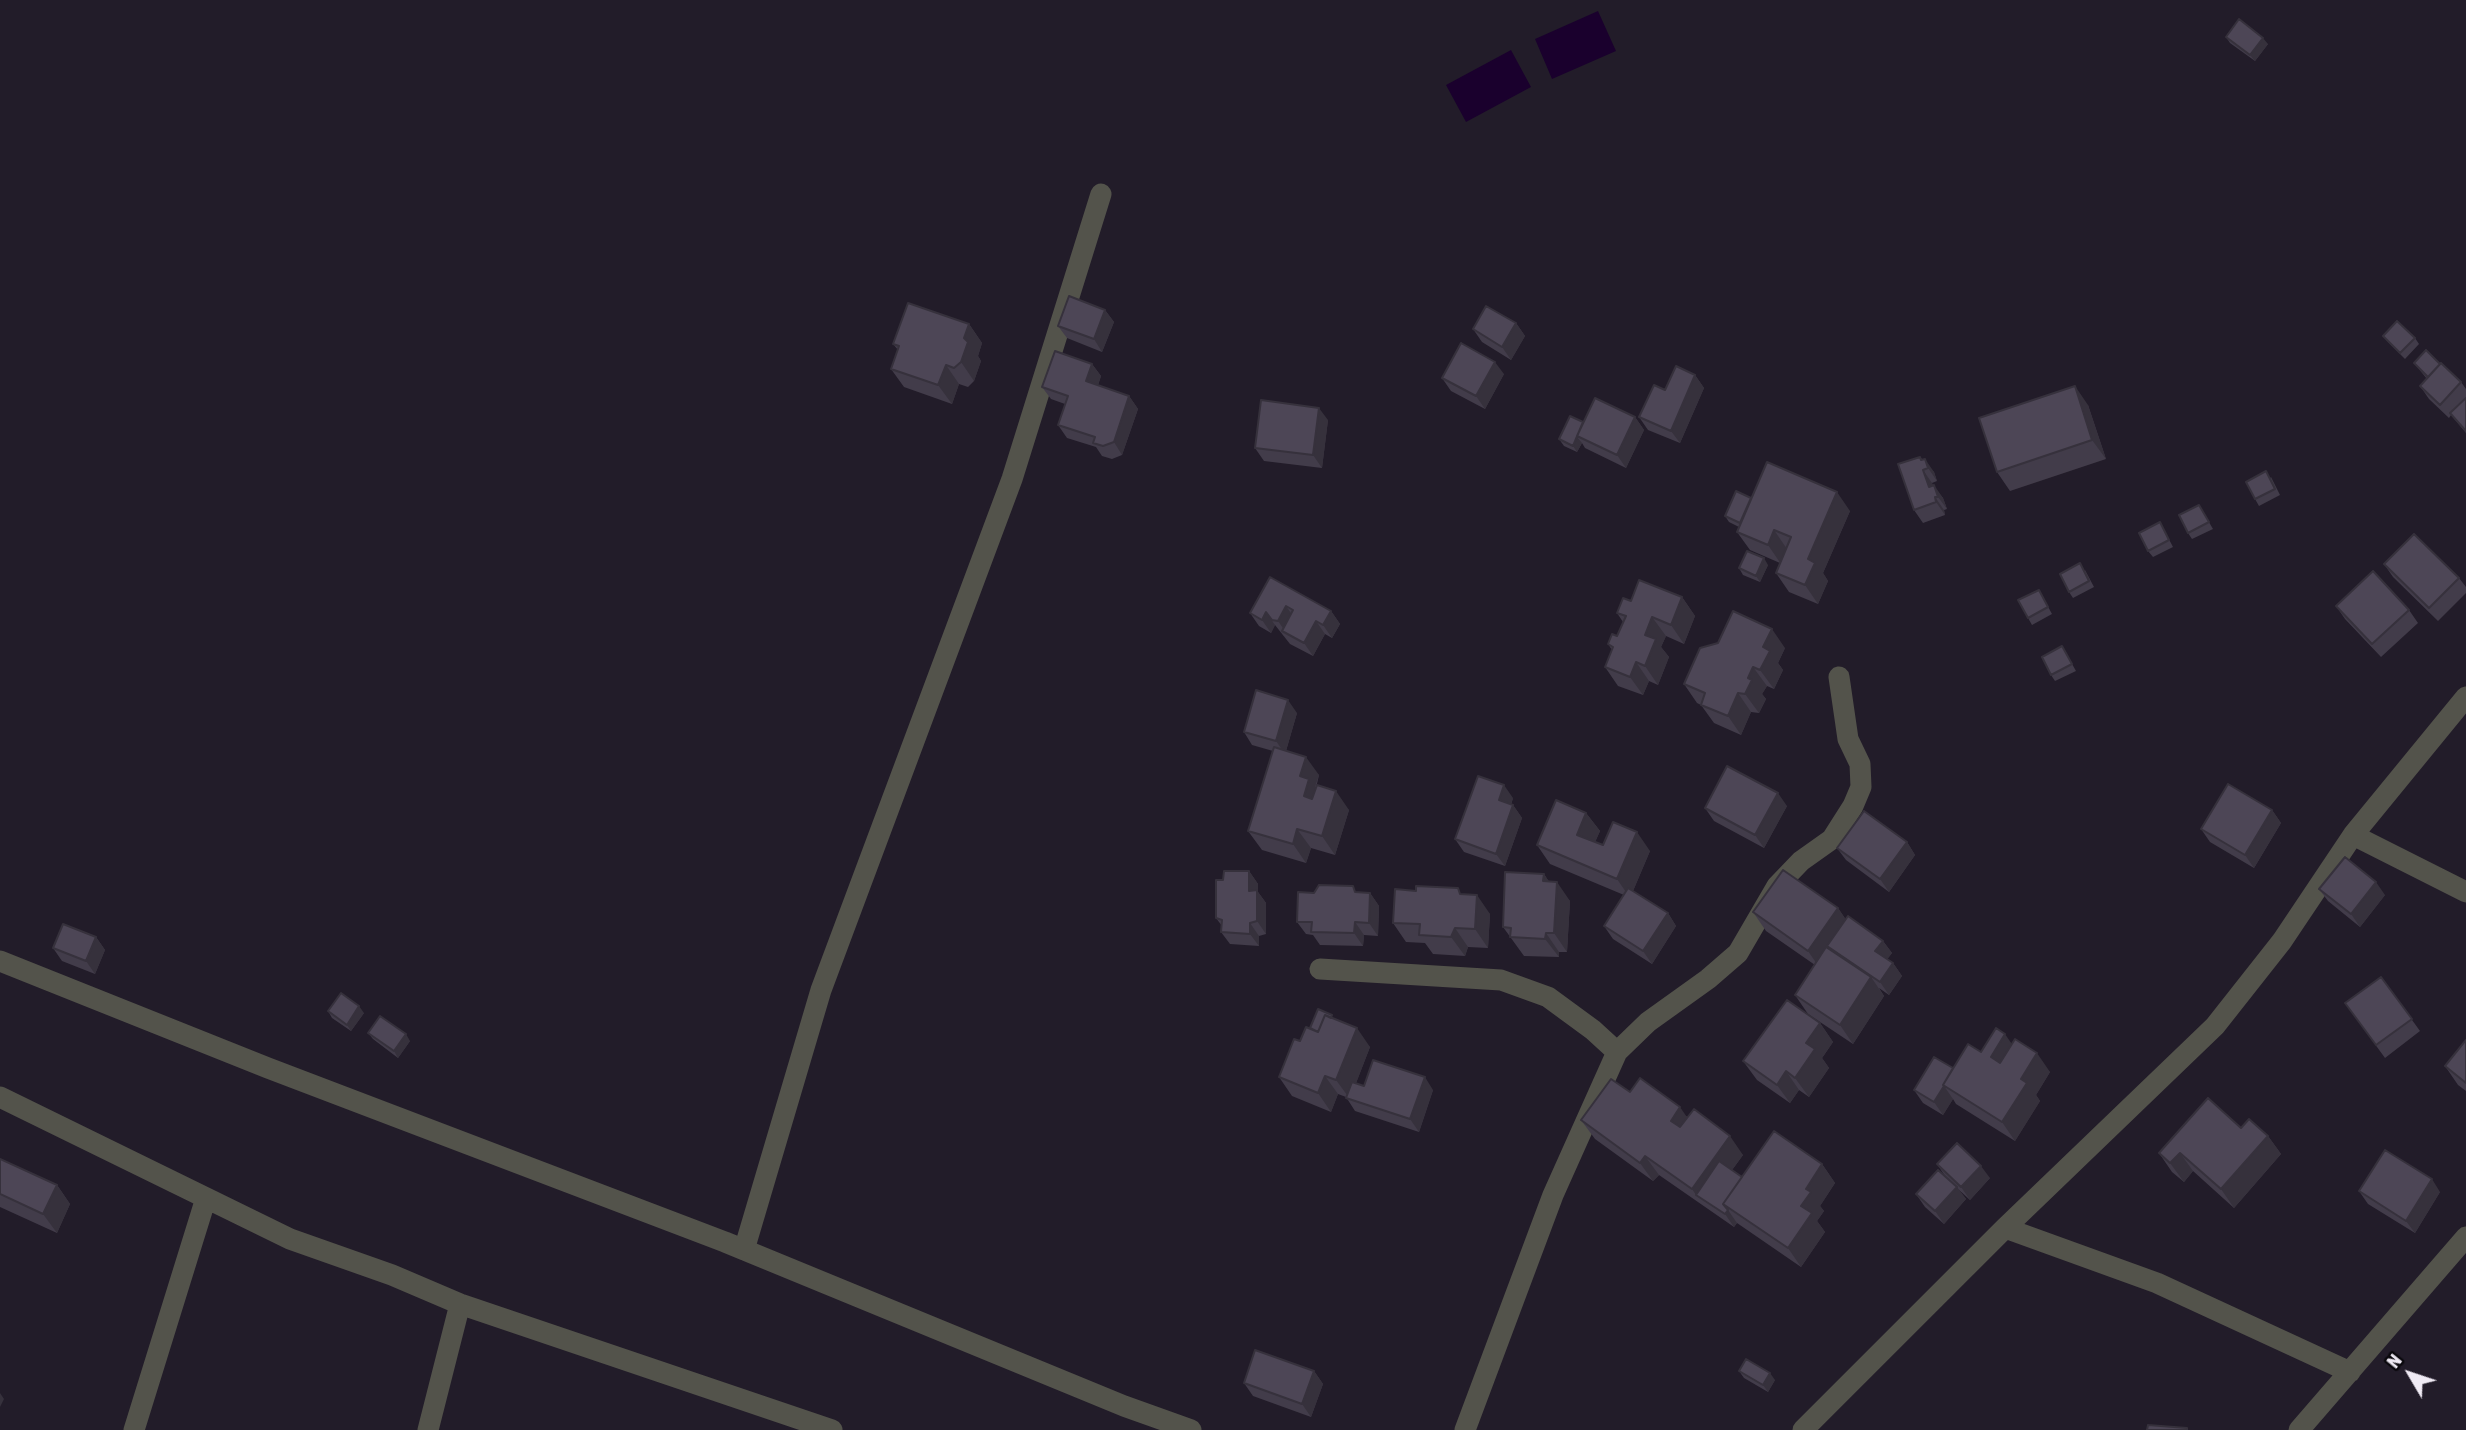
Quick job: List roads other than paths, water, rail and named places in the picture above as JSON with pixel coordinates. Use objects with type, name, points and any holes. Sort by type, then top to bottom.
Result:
[{"type":"street","points":[[744,1250],[821,990],[1012,479],[1101,194]]},
{"type":"street","points":[[1465,1430],[1553,1195],[1617,1052],[1648,1022],[1708,979],[1738,953],[1777,886],[1801,861],[1832,839],[1853,806],[1861,787],[1860,764],[1848,739],[1839,677]]},
{"type":"street","points":[[1803,1430],[2006,1228],[2215,1026],[2282,941],[2353,835],[2466,697]]},
{"type":"street","points":[[2353,835],[2466,892]]},
{"type":"street","points":[[0,961],[268,1068],[744,1250],[1124,1406],[1191,1430]]},
{"type":"street","points":[[1320,969],[1501,980],[1548,997],[1593,1030],[1617,1052]]},
{"type":"street","points":[[0,1097],[290,1239],[392,1275],[460,1304],[832,1430]]},
{"type":"street","points":[[134,1430],[206,1198]]},
{"type":"street","points":[[2006,1228],[2157,1283],[2350,1373]]},
{"type":"street","points":[[2300,1430],[2466,1237]]},
{"type":"street","points":[[428,1430],[460,1304]]}]
